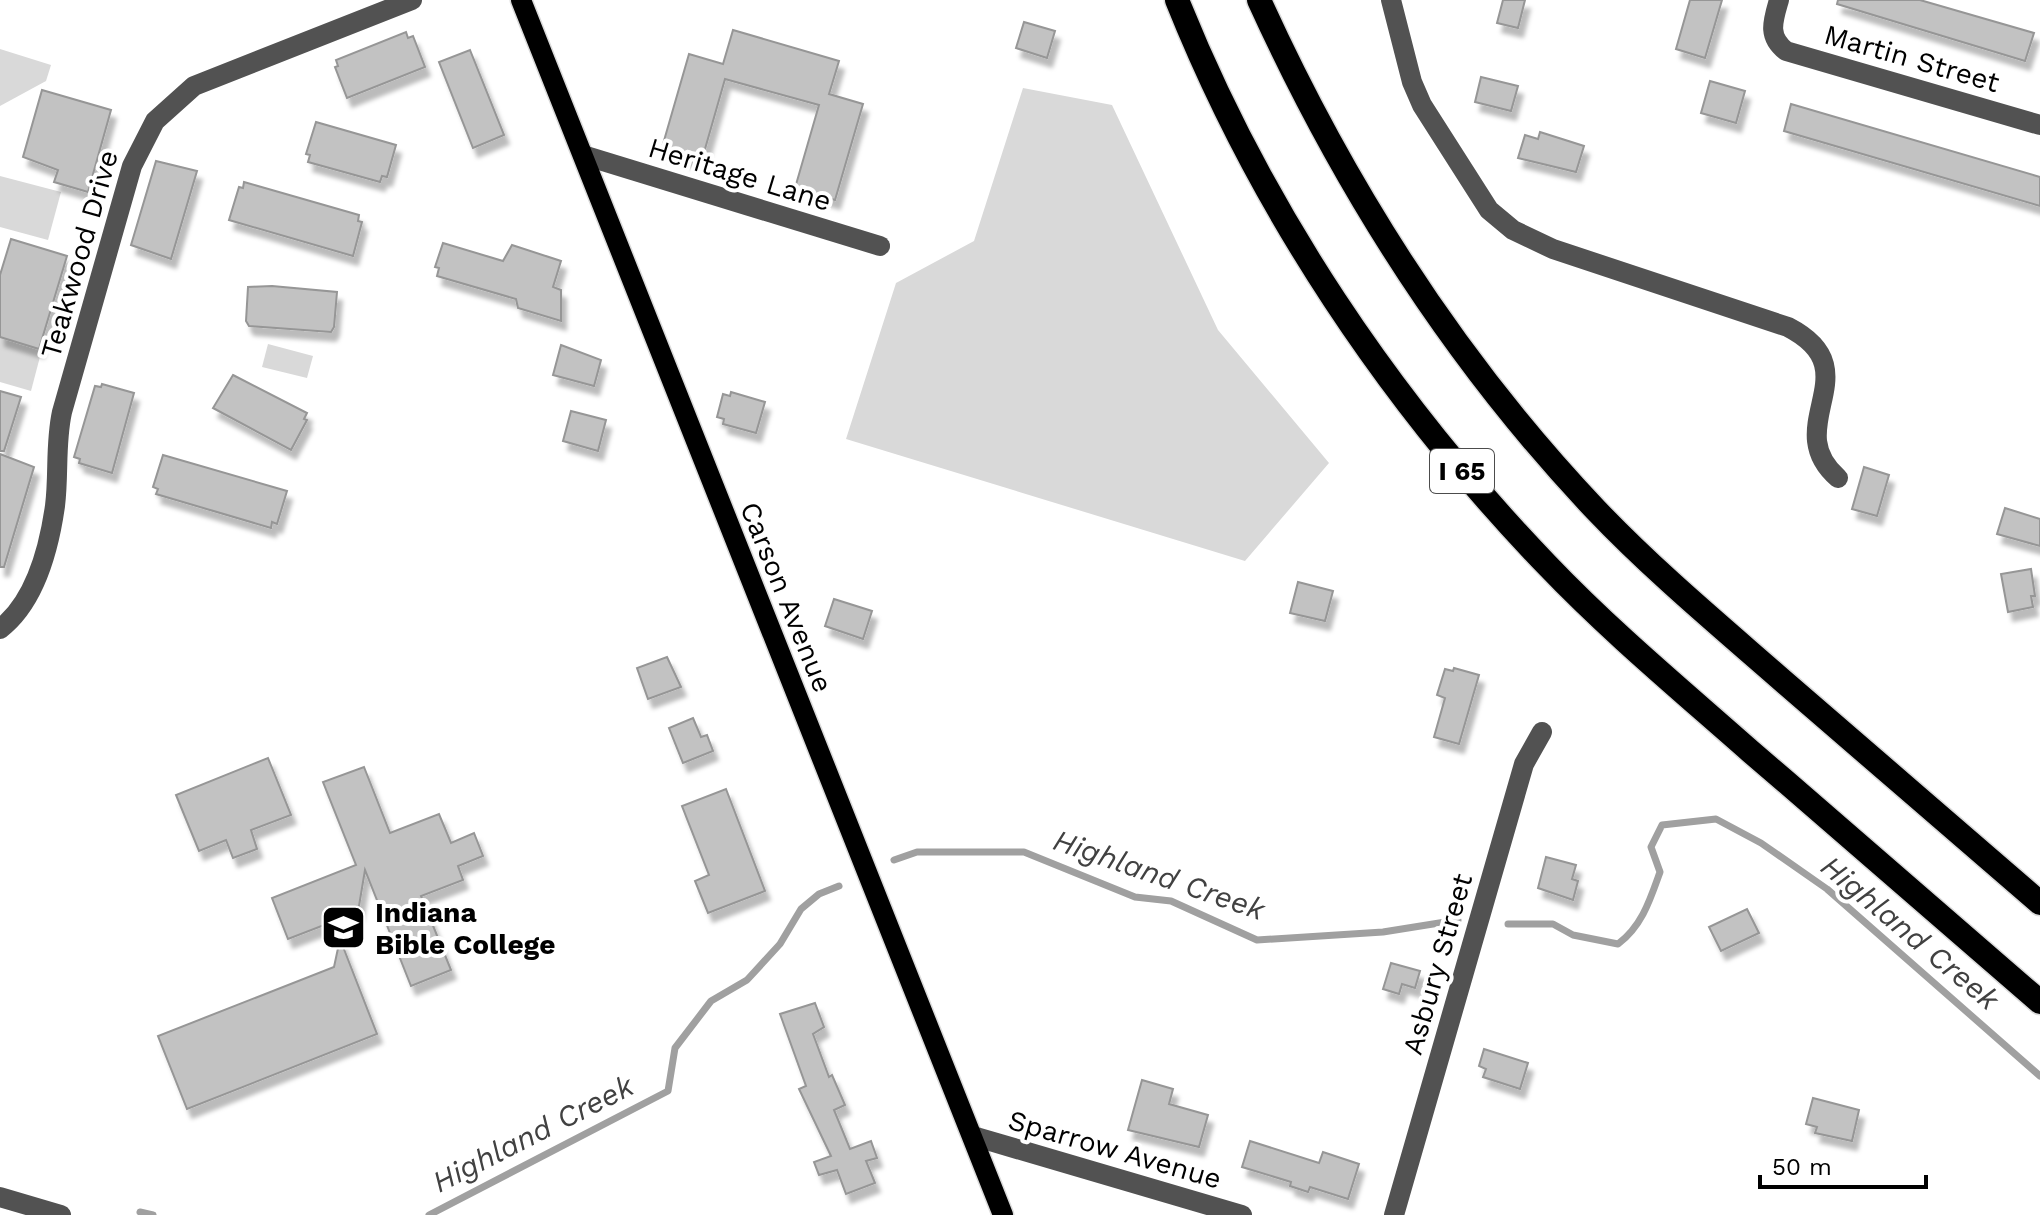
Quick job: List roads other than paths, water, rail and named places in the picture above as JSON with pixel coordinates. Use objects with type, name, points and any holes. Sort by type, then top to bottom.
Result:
[{"type":"highway","name":"I 65","points":[[1177,0],[1247,151],[1296,238],[1356,332],[1458,467],[1543,562],[1614,631],[2040,1002]]},
{"type":"highway","name":"I 65","points":[[1259,0],[1299,87],[1372,220],[1463,353],[1545,454],[1611,526],[1701,610],[2040,903]]},
{"type":"main road","name":"Carson Avenue","points":[[521,0],[1003,1215]]},
{"type":"street","name":"Teakwood Drive","points":[[0,629],[16,616],[28,597],[47,540],[55,506],[60,421],[132,166],[149,129],[162,112],[194,86],[412,0]]},
{"type":"street","points":[[1391,0],[1412,82],[1422,105],[1489,210],[1513,230],[1553,249],[1788,327],[1806,336],[1825,359],[1827,382],[1816,432],[1818,456],[1838,478]]},
{"type":"street","name":"Martin Street","points":[[1779,0],[1772,24],[1774,38],[1786,51],[2040,125]]},
{"type":"street","name":"Heritage Lane","points":[[583,155],[880,246]]},
{"type":"street","name":"Asbury Street","points":[[1394,1215],[1524,764],[1542,732]]},
{"type":"street","name":"Sparrow Avenue","points":[[973,1136],[1242,1215]]},
{"type":"street","points":[[0,1197],[61,1215]]},
{"type":"waterway","name":"Highland Creek","points":[[1508,924],[1553,924],[1573,935],[1618,944],[1639,921],[1653,893],[1660,872],[1651,847],[1662,825],[1716,819],[1761,843],[1827,889],[2040,1076]]},
{"type":"waterway","name":"Highland Creek","points":[[894,860],[917,852],[1024,852],[1135,897],[1171,901],[1257,940],[1383,932],[1458,920]]},
{"type":"waterway","name":"Highland Creek","points":[[429,1215],[668,1091],[675,1048],[711,1001],[747,980],[780,944],[801,909],[819,894],[839,886]]},
{"type":"waterway","name":"Highland Creek","points":[[140,1212],[153,1215]]},
{"type":"place","name":"Indiana Bible College","points":[[344,928]]}]
